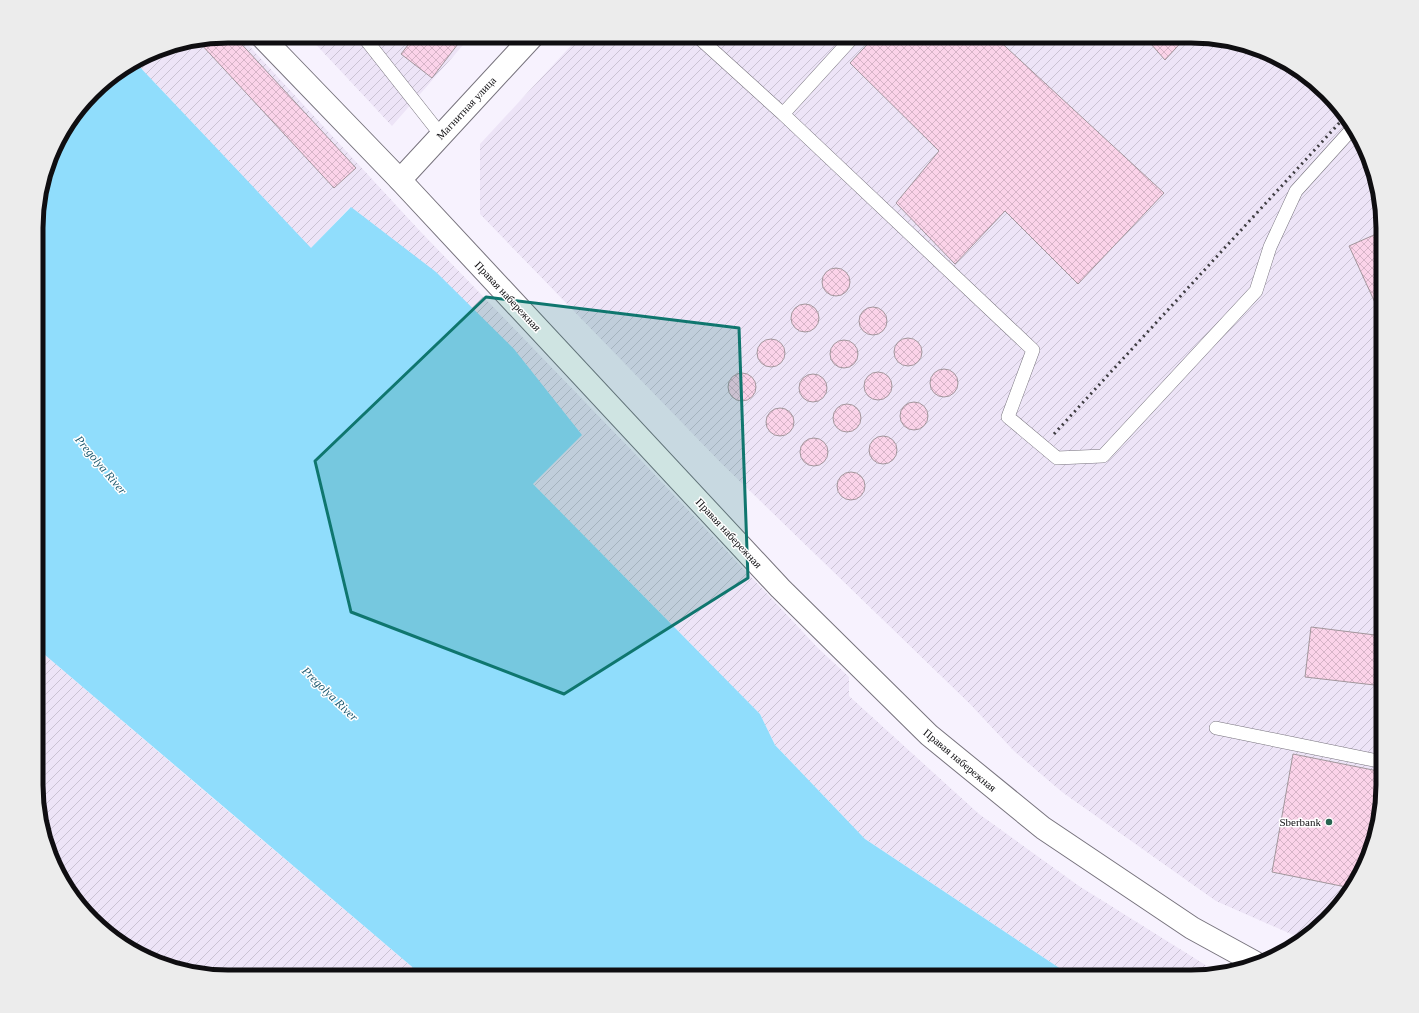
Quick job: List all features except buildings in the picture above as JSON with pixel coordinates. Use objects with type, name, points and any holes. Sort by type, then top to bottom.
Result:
[{"type":"main road","name":"Правая набережная","points":[[268,43],[400,180],[780,588],[929,735],[1043,828],[1192,928],[1250,960]]},
{"type":"main road","name":"Магнитная улица","points":[[400,180],[526,43]]},
{"type":"lane","points":[[369,43],[441,135]]},
{"type":"lane","points":[[705,43],[783,114],[1033,350],[1008,417],[1057,458],[1102,456],[1256,292],[1270,247],[1296,191],[1349,132]]},
{"type":"lane","points":[[783,114],[848,43]]},
{"type":"lane","points":[[1216,728],[1376,761]]},
{"type":"highlighted area","points":[[486,297],[739,328],[748,578],[564,694],[351,612],[315,461]]},
{"type":"shaded area","points":[[216,43],[246,43],[418,229],[637,456],[818,648],[849,677],[849,696],[979,814],[1079,886],[1211,969],[1203,970],[1062,970],[865,839],[775,745],[760,714],[533,484],[350,207],[311,249],[139,66],[157,57],[180,49]]},
{"type":"shaded area","points":[[315,43],[465,43],[392,126]]},
{"type":"shaded area","points":[[574,43],[1203,43],[1239,49],[1262,57],[1294,74],[1322,97],[1345,125],[1362,157],[1370,180],[1376,216],[1376,797],[1370,833],[1362,856],[1345,888],[1322,916],[1297,937],[1216,901],[1062,792],[1014,751],[970,704],[721,463],[480,214],[480,144]]},
{"type":"shaded area","points":[[43,653],[416,970],[216,970],[180,964],[157,956],[125,939],[106,924],[89,907],[74,888],[57,856],[49,833],[43,797]]},
{"type":"water","name":"Pregolya River","points":[[139,66],[311,248],[351,207],[436,272],[514,349],[582,435],[533,484],[760,714],[775,745],[865,839],[1062,970],[416,970],[43,653],[43,216],[49,180],[62,146],[74,125],[97,97],[125,74]]},
{"type":"railway","points":[[1054,434],[1342,121]]},
{"type":"place","name":"Sberbank","points":[[1329,822]]}]
